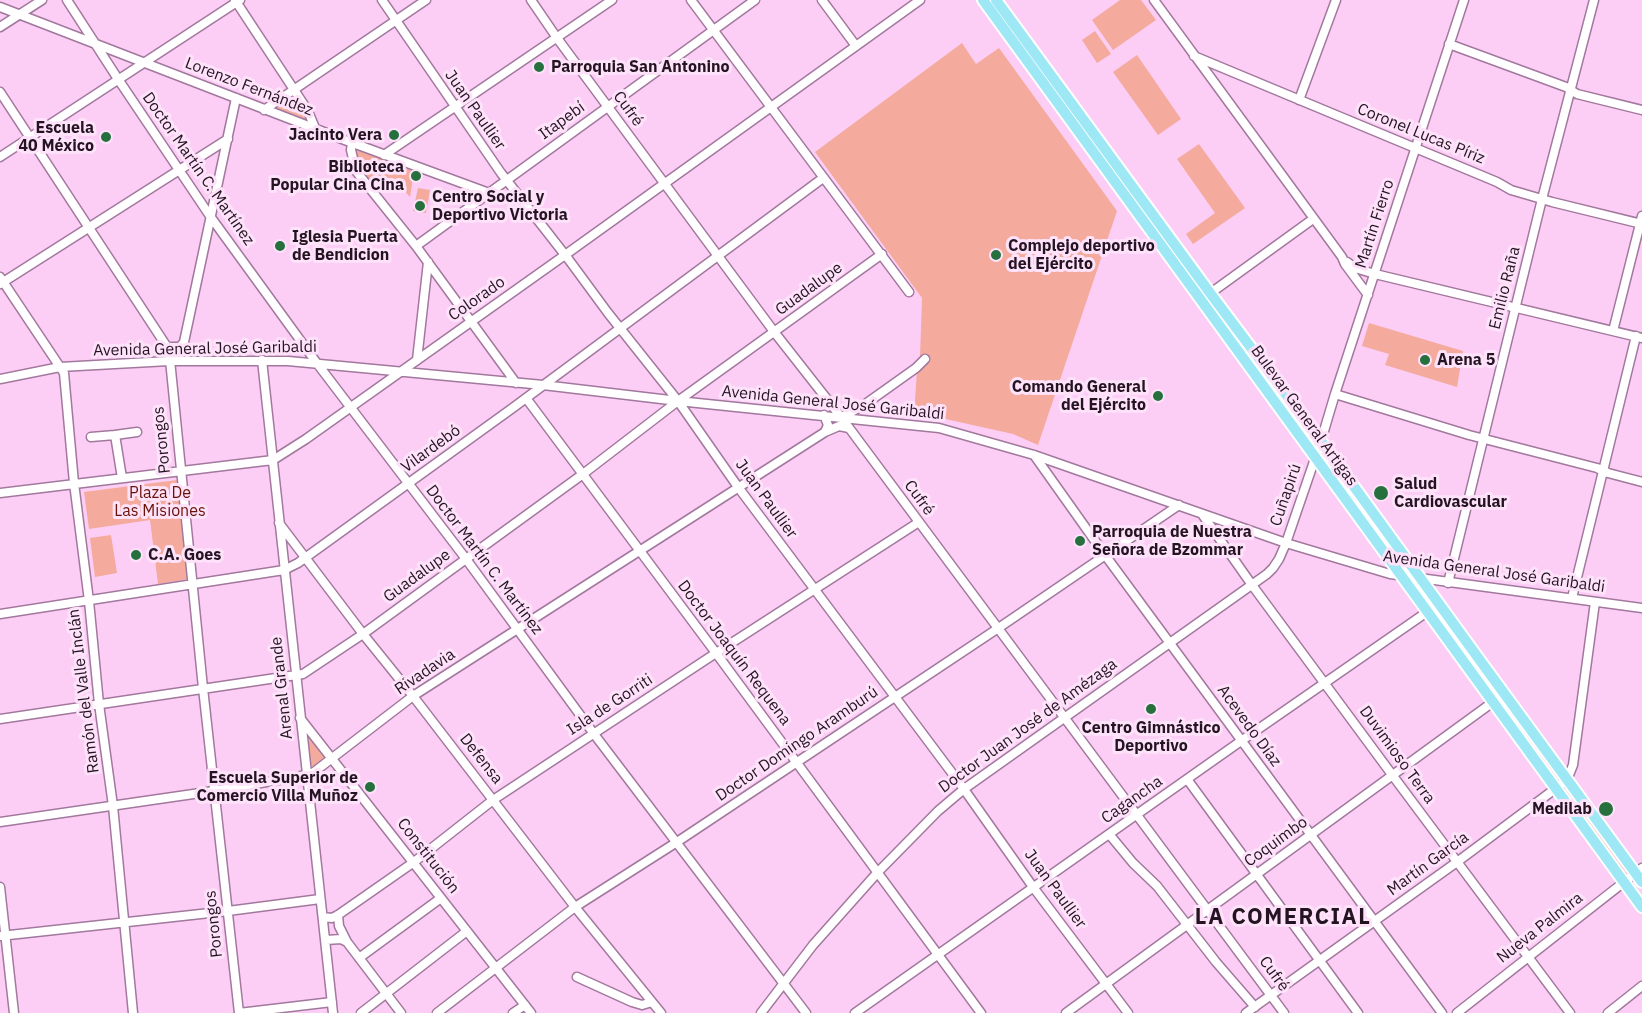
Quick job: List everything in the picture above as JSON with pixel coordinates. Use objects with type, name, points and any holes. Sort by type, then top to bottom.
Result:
[{"type":"main road","name":"Bulevar General Artigas","points":[[983,0],[1206,297],[1322,441],[1567,780],[1640,874]]},
{"type":"main road","name":"Bulevar General Artigas","points":[[996,0],[1206,297],[1315,458],[1642,907]]},
{"type":"main road","points":[[1315,458],[1325,459],[1345,485],[1360,494]]},
{"type":"main road","points":[[1375,539],[1385,544],[1405,571],[1420,579]]},
{"type":"main road","points":[[1400,576],[1417,585],[1466,651],[1479,659]]},
{"type":"street","points":[[0,27],[42,0]]},
{"type":"street","name":"Doctor Martín C. Martínez","points":[[67,0],[210,216],[316,362],[806,1013]]},
{"type":"street","name":"Juan Paullier","points":[[382,0],[506,180],[678,401],[738,487],[1128,1013]]},
{"type":"street","points":[[264,110],[426,0]]},
{"type":"street","name":"Cufré","points":[[531,0],[775,333],[850,429],[1284,1013]]},
{"type":"street","points":[[384,155],[612,0]]},
{"type":"street","points":[[691,0],[909,292]]},
{"type":"street","name":"Itapebí","points":[[416,246],[755,0]]},
{"type":"street","points":[[822,0],[856,46]]},
{"type":"street","name":"Colorado","points":[[0,493],[273,460],[471,322],[920,0]]},
{"type":"street","points":[[1154,0],[1312,219],[1342,257],[1355,268],[1639,337],[1572,598]]},
{"type":"street","points":[[1299,100],[1336,0]]},
{"type":"street","name":"Martín Fierro","points":[[1315,458],[1464,0]]},
{"type":"street","name":"Emilio Raña","points":[[1448,583],[1482,438],[1593,0]]},
{"type":"street","points":[[0,157],[237,1],[311,116],[315,128]]},
{"type":"street","name":"Lorenzo Fernández","points":[[0,7],[264,110],[489,193]]},
{"type":"street","points":[[1449,44],[1571,90],[1576,94],[1642,110]]},
{"type":"street","name":"Coronel Lucas Píriz","points":[[1194,56],[1497,182],[1511,190],[1641,222]]},
{"type":"street","name":"Porongos","points":[[0,92],[167,347],[170,355],[180,470],[239,1013]]},
{"type":"street","points":[[167,347],[180,347],[184,342],[236,98]]},
{"type":"street","points":[[60,367],[1,281],[228,139]]},
{"type":"street","points":[[351,142],[356,171],[416,246],[516,383]]},
{"type":"street","name":"Vilardebó","points":[[0,614],[284,570],[306,558],[408,484],[823,178]]},
{"type":"street","points":[[1206,297],[1312,219]]},
{"type":"street","points":[[1613,331],[1641,222]]},
{"type":"street","name":"Guadalupe","points":[[0,719],[303,674],[363,634],[583,474],[678,401],[882,255]]},
{"type":"street","points":[[1342,257],[1368,295]]},
{"type":"street","points":[[417,360],[428,262]]},
{"type":"street","points":[[841,417],[864,405],[925,359]]},
{"type":"street","name":"Arenal Grande","points":[[262,360],[333,1013]]},
{"type":"street","name":"Avenida General José Garibaldi","points":[[0,379],[60,367],[169,361],[316,362],[939,428],[1034,454],[1286,543],[1390,574],[1642,608]]},
{"type":"street","name":"Ramón del Valle Inclán","points":[[60,367],[64,373],[99,704],[113,806],[133,1013]]},
{"type":"street","points":[[1335,394],[1642,482]]},
{"type":"street","name":"Doctor Joaquín Requena","points":[[526,398],[878,872],[976,1011]]},
{"type":"street","points":[[864,405],[868,420]]},
{"type":"street","points":[[824,415],[828,425],[825,432]]},
{"type":"street","name":"Rivadavia","points":[[0,822],[214,791],[315,772],[413,696],[738,487],[825,432],[839,426],[850,429]]},
{"type":"street","points":[[91,437],[136,432]]},
{"type":"street","points":[[115,435],[122,478]]},
{"type":"street","name":"Acevedo Díaz","points":[[1034,454],[1310,836],[1442,1013]]},
{"type":"street","name":"Cuñapirú","points":[[1286,543],[1315,458]]},
{"type":"street","name":"Doctor Domingo Aramburú","points":[[437,1013],[575,907],[895,697],[1179,505]]},
{"type":"street","name":"Duvimioso Terra","points":[[1202,513],[1252,585],[1570,1013]]},
{"type":"street","points":[[1365,525],[1376,517]]},
{"type":"street","name":"Defensa","points":[[279,522],[363,634],[659,1012]]},
{"type":"street","name":"Isla de Gorriti","points":[[323,917],[332,918],[338,915],[414,862],[493,800],[919,522]]},
{"type":"street","name":"Doctor Juan José de Amézaga","points":[[762,1013],[813,945],[878,872],[938,811],[964,789],[1252,585],[1273,568],[1286,543]]},
{"type":"street","points":[[1567,780],[1573,765],[1595,602]]},
{"type":"street","name":"Cagancha","points":[[855,1013],[1324,682],[1427,612]]},
{"type":"street","name":"Coquimbo","points":[[1066,1013],[1504,694]]},
{"type":"street","name":"Constitución","points":[[300,718],[531,1013]]},
{"type":"street","points":[[1187,779],[1358,1013]]},
{"type":"street","name":"Martín García","points":[[1246,1013],[1567,780]]},
{"type":"street","points":[[1109,834],[1133,863],[1157,886],[1255,1006]]},
{"type":"street","name":"Nueva Palmira","points":[[1456,1013],[1624,882],[1640,874]]},
{"type":"street","points":[[0,887],[3,936],[14,1013]]},
{"type":"street","points":[[3,936],[228,911],[320,898]]},
{"type":"street","points":[[359,958],[441,898]]},
{"type":"street","points":[[338,915],[339,926],[347,942],[401,1013]]},
{"type":"street","points":[[361,1013],[467,931]]},
{"type":"street","points":[[326,940],[341,939],[347,942]]},
{"type":"street","points":[[577,977],[632,1002],[642,1005],[652,1002]]},
{"type":"street","points":[[1608,1013],[1642,986]]},
{"type":"street","points":[[239,1013],[285,1010],[332,1002]]},
{"type":"street","points":[[513,1013],[525,1005]]},
{"type":"green space","points":[[1120,0],[1141,0],[1156,20],[1113,50],[1092,20]]},
{"type":"green space","points":[[1095,31],[1111,54],[1097,63],[1082,40]]},
{"type":"green space","name":"Complejo deportivo del Ejército","points":[[962,43],[976,64],[999,48],[1117,211],[1038,445],[1013,434],[941,418],[914,415],[917,371],[930,360],[924,354],[920,356],[922,298],[815,152]]},
{"type":"green space","points":[[1137,55],[1181,119],[1158,135],[1113,72]]},
{"type":"green space","points":[[293,95],[307,116],[308,119],[305,121],[275,109]]},
{"type":"green space","points":[[1199,144],[1245,208],[1193,244],[1186,234],[1215,213],[1177,159]]},
{"type":"green space","points":[[358,149],[414,171],[410,197],[393,178],[376,192],[359,171],[356,151]]},
{"type":"green space","points":[[418,188],[430,190],[426,213],[413,211]]},
{"type":"green space","name":"Arena 5","points":[[1369,323],[1463,351],[1457,387],[1385,365],[1389,354],[1362,346]]},
{"type":"green space","name":"Plaza De Las Misiones","points":[[177,480],[189,579],[158,584],[150,520],[89,529],[84,492]]},
{"type":"green space","name":"Plaza De Las Misiones","points":[[111,535],[117,573],[95,577],[90,538]]},
{"type":"green space","points":[[1502,701],[1505,702],[1560,779],[1558,782],[1499,704]]},
{"type":"green space","points":[[310,738],[325,756],[314,767],[310,764],[308,741]]},
{"type":"green space","points":[[1564,787],[1628,871],[1627,874],[1624,875],[1562,788]]},
{"type":"place","name":"Parroquia San Antonino","points":[[539,67]]},
{"type":"place","name":"Jacinto Vera","points":[[394,135]]},
{"type":"place","name":"Escuela 40 México","points":[[106,137]]},
{"type":"place","name":"Biblioteca Popular Cina Cina","points":[[416,176]]},
{"type":"place","name":"Centro Social y Deportivo Victoria","points":[[420,206]]},
{"type":"place","name":"Iglesia Puerta de Bendicion","points":[[280,246]]},
{"type":"place","name":"Complejo deportivo del Ejército","points":[[996,255]]},
{"type":"place","name":"Arena 5","points":[[1425,360]]},
{"type":"place","name":"Comando General del Ejército","points":[[1158,396]]},
{"type":"place","name":"Salud Cardiovascular","points":[[1381,493]]},
{"type":"place","name":"Parroquia de Nuestra Señora de Bzommar","points":[[1080,541]]},
{"type":"place","name":"C.A. Goes","points":[[136,555]]},
{"type":"place","name":"Centro Gimnástico Deportivo","points":[[1151,709]]},
{"type":"place","name":"Escuela Superior de Comercio Villa Muñoz","points":[[370,787]]},
{"type":"place","name":"Medilab","points":[[1606,809]]},
{"type":"district","name":"LA COMERCIAL","points":[[1283,918]]}]
